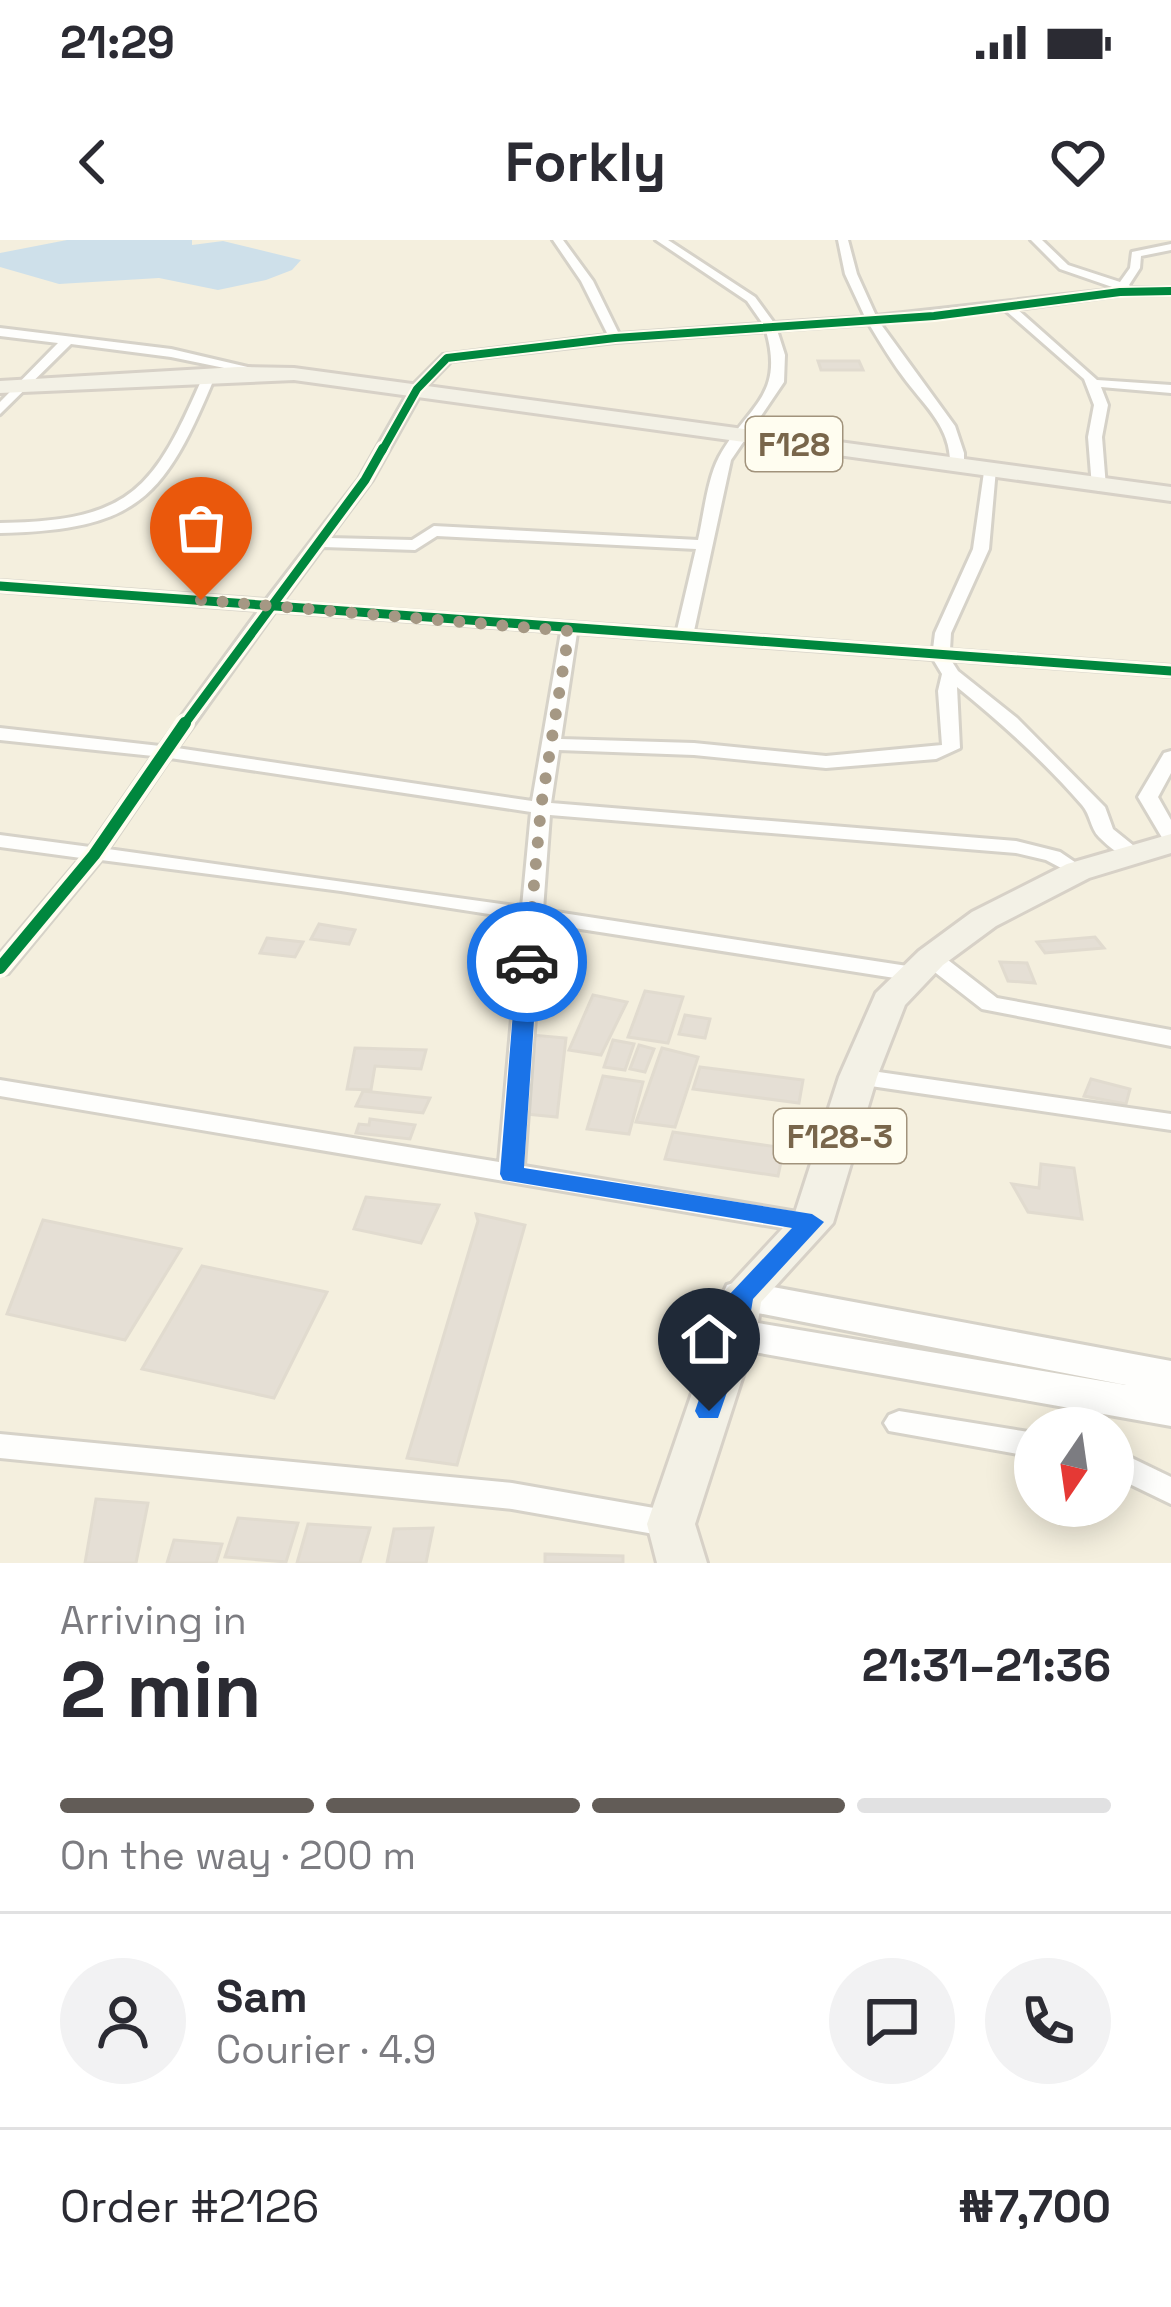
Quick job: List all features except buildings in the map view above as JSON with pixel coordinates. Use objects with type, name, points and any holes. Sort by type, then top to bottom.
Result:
[{"type":"main road","name":"F128","points":[[0,387],[263,372],[417,389],[1171,494]]},
{"type":"main road","name":"F128-3","points":[[671,1524],[737,1315],[812,1222],[858,1077],[889,1001],[923,966],[984,919],[1078,871],[1171,840]]},
{"type":"main road","points":[[671,1524],[682,1563]]},
{"type":"street","points":[[558,240],[587,281],[615,338]]},
{"type":"street","points":[[662,240],[731,283],[770,326],[779,355],[778,382],[724,460],[684,638]]},
{"type":"street","points":[[843,240],[848,269],[874,321],[954,436],[957,467]]},
{"type":"street","points":[[1036,240],[1064,267],[1128,288]]},
{"type":"street","points":[[1128,288],[1136,254],[1171,248]]},
{"type":"street","points":[[0,968],[94,855],[268,607],[320,542],[365,479],[417,389],[456,354],[1009,308],[1128,288],[1171,291]]},
{"type":"street","points":[[1009,308],[1081,365],[1092,383],[1101,405],[1095,437],[1099,487]]},
{"type":"street","points":[[0,332],[203,358],[263,372]]},
{"type":"street","points":[[0,410],[67,340]]},
{"type":"street","points":[[0,528],[88,517],[137,495],[160,476],[210,374]]},
{"type":"street","points":[[1092,383],[1171,389]]},
{"type":"street","points":[[551,744],[694,748],[826,762],[951,748],[944,633],[981,549],[992,472]]},
{"type":"street","points":[[320,542],[415,545],[434,531],[706,545]]},
{"type":"street","points":[[0,586],[684,638],[946,666],[1171,671]]},
{"type":"street","points":[[512,1174],[541,807],[569,631]]},
{"type":"street","points":[[946,666],[1042,751],[1098,812],[1104,831],[1132,854]]},
{"type":"street","points":[[0,734],[165,752],[541,807],[1016,847],[1053,856],[1078,871]]},
{"type":"street","points":[[1171,757],[1148,797],[1171,840]]},
{"type":"street","points":[[0,841],[923,966],[990,1004],[1171,1038]]},
{"type":"street","points":[[858,1077],[1171,1122]]},
{"type":"street","points":[[0,1088],[812,1222]]},
{"type":"street","points":[[737,1315],[1171,1377]]},
{"type":"street","points":[[737,1315],[1171,1409]]},
{"type":"street","points":[[899,1423],[1014,1442]]},
{"type":"street","points":[[0,1446],[512,1496],[671,1524]]},
{"type":"street","points":[[1134,1472],[1171,1491]]},
{"type":"shaded area","points":[[0,240],[1171,240],[1171,1563],[0,1563]]},
{"type":"water","points":[[67,240],[192,240],[192,245],[223,241],[301,260],[292,270],[266,280],[218,290],[159,278],[59,284],[0,267],[0,253]]},
{"type":"cycle path","points":[[0,968],[94,855],[211,685],[365,480],[417,389],[447,358],[615,338],[934,316],[1120,292],[1171,291]]},
{"type":"cycle path","points":[[0,586],[1171,671]]},
{"type":"way so far","points":[[201,600],[569,631],[541,807],[527,962]]},
{"type":"route","points":[[527,962],[512,1174],[812,1222],[741,1296],[734,1335],[709,1411]]}]
